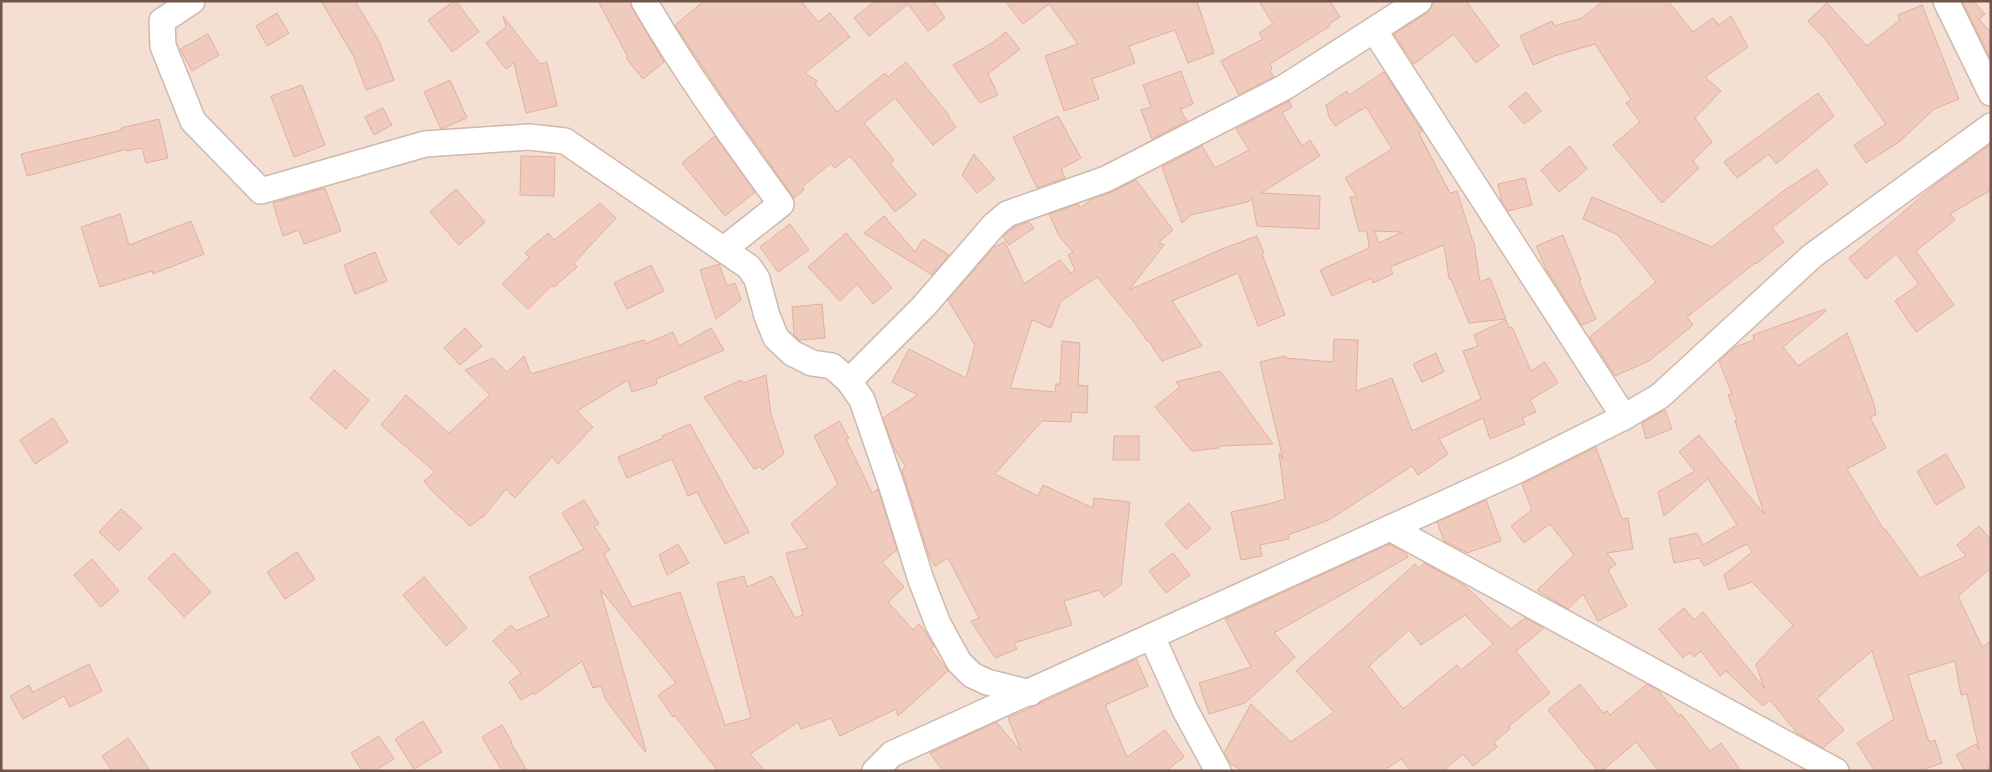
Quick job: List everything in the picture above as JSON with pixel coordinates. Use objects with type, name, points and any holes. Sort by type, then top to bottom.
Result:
[{"type":"street","points":[[192,1],[162,22],[163,46],[193,121],[261,191],[425,144],[529,137],[565,141],[749,266],[757,279],[766,316],[776,338],[792,353],[812,363],[832,366],[849,381],[862,400],[921,580],[938,624],[959,662],[972,675],[987,682],[1030,693]]},
{"type":"street","points":[[644,1],[662,34],[708,103],[782,204],[724,249]]},
{"type":"street","points":[[849,381],[924,306],[994,225],[1007,214],[1106,179],[1284,87],[1419,1]]},
{"type":"street","points":[[1946,1],[1991,93]]},
{"type":"street","points":[[1374,30],[1624,417]]},
{"type":"street","points":[[876,771],[892,754],[1518,470],[1624,417],[1660,396],[1812,256],[1991,126]]},
{"type":"street","points":[[1390,528],[1836,771]]},
{"type":"street","points":[[1152,637],[1185,710],[1218,771]]},
{"type":"shaded area","points":[[1,1],[1991,1],[1991,771],[1,771]]},
{"type":"shaded area","points":[[1964,1],[1991,1],[1991,57]]},
{"type":"building","points":[[321,1],[355,1],[379,41],[394,80],[366,90],[354,57]]},
{"type":"building","points":[[456,1],[479,32],[452,52],[428,20]]},
{"type":"building","points":[[598,1],[630,1],[632,8],[664,62],[643,79],[626,58],[628,57]]},
{"type":"building","points":[[704,1],[801,1],[818,22],[830,13],[850,37],[805,73],[817,81],[815,84],[837,112],[885,73],[888,77],[906,62],[956,127],[933,145],[895,98],[864,123],[894,160],[890,163],[916,195],[895,212],[850,156],[835,168],[831,163],[802,187],[804,190],[794,198],[722,96],[675,25]]},
{"type":"building","points":[[875,1],[933,1],[945,18],[928,31],[908,4],[869,36],[854,18]]},
{"type":"building","points":[[1005,1],[1197,1],[1214,53],[1188,63],[1175,30],[1129,46],[1135,63],[1092,79],[1099,99],[1064,111],[1045,56],[1078,44],[1049,4],[1023,24]]},
{"type":"building","points":[[1259,1],[1330,1],[1340,17],[1329,24],[1330,26],[1270,64],[1272,69],[1270,71],[1274,77],[1239,95],[1221,61],[1263,39],[1259,33],[1273,24]]},
{"type":"building","points":[[1433,1],[1466,1],[1499,46],[1476,63],[1454,34],[1414,64],[1394,34],[1427,13]]},
{"type":"building","points":[[1603,1],[1668,1],[1693,32],[1713,18],[1719,25],[1731,16],[1748,47],[1705,77],[1721,91],[1695,118],[1712,142],[1693,161],[1699,168],[1662,203],[1613,145],[1640,122],[1626,103],[1631,99],[1595,44],[1554,56],[1533,65],[1520,36],[1552,21],[1554,26],[1582,18]]},
{"type":"building","points":[[1962,1],[1973,1],[1985,14],[1979,19],[1991,33],[1991,60]]},
{"type":"building","points":[[1827,3],[1867,46],[1900,20],[1898,15],[1922,5],[1959,99],[1934,109],[1899,142],[1866,163],[1854,145],[1886,124],[1823,36],[1808,21]]},
{"type":"building","points":[[277,13],[289,33],[267,46],[256,26]]},
{"type":"building","points":[[503,16],[540,64],[547,62],[557,106],[526,113],[514,63],[506,69],[486,43],[506,27]]},
{"type":"building","points":[[1006,32],[1020,49],[988,74],[998,95],[980,103],[953,65],[992,43]]},
{"type":"building","points":[[208,34],[219,55],[192,71],[180,49]]},
{"type":"building","points":[[1181,71],[1193,104],[1180,109],[1187,121],[1152,139],[1141,110],[1151,107],[1143,85]]},
{"type":"building","points":[[1384,72],[1422,131],[1419,134],[1450,193],[1457,191],[1474,242],[1480,282],[1490,278],[1506,319],[1469,323],[1451,279],[1449,279],[1444,245],[1390,267],[1393,274],[1373,283],[1372,278],[1332,296],[1320,270],[1369,248],[1367,231],[1359,231],[1350,197],[1357,197],[1345,178],[1392,149],[1366,107],[1335,126],[1329,117],[1326,105],[1347,91],[1349,95]],"holes":[[[1374,231],[1402,232],[1379,243]]]},
{"type":"building","points":[[450,80],[467,118],[441,129],[424,92]]},
{"type":"building","points":[[302,85],[325,145],[294,157],[271,96]]},
{"type":"building","points":[[1526,92],[1541,111],[1524,124],[1509,106]]},
{"type":"building","points":[[1818,93],[1834,116],[1776,164],[1769,154],[1737,178],[1724,162]]},
{"type":"building","points":[[1289,101],[1292,107],[1282,113],[1302,146],[1310,140],[1320,156],[1261,193],[1320,196],[1319,229],[1257,226],[1252,199],[1247,202],[1191,215],[1182,223],[1162,167],[1202,146],[1215,168],[1249,150],[1236,129]]},
{"type":"building","points":[[383,108],[392,125],[374,135],[365,117]]},
{"type":"building","points":[[1058,116],[1081,158],[1061,169],[1065,178],[1037,188],[1013,137]]},
{"type":"building","points":[[159,119],[168,158],[146,163],[142,148],[127,151],[127,149],[27,176],[21,154],[122,130],[121,128]]},
{"type":"building","points":[[715,136],[755,192],[725,216],[682,163]]},
{"type":"building","points":[[1991,144],[1991,190],[1950,214],[1955,220],[1916,251],[1954,305],[1916,332],[1895,301],[1919,284],[1896,254],[1866,279],[1849,258],[1935,185]]},
{"type":"building","points":[[1570,146],[1587,169],[1559,192],[1541,170]]},
{"type":"building","points":[[974,154],[995,179],[977,193],[962,175]]},
{"type":"building","points":[[521,156],[555,157],[554,196],[520,195]]},
{"type":"building","points":[[1817,169],[1828,184],[1772,228],[1784,242],[1687,317],[1693,325],[1649,361],[1615,376],[1590,337],[1656,282],[1618,235],[1583,219],[1592,197],[1712,247],[1782,192]]},
{"type":"building","points":[[1525,178],[1532,205],[1508,211],[1502,202],[1498,184]]},
{"type":"building","points":[[1136,180],[1173,230],[1159,242],[1164,245],[1129,290],[1222,249],[1257,236],[1285,315],[1258,326],[1238,273],[1172,301],[1202,346],[1162,361],[1148,340],[1097,277],[1061,301],[1051,328],[1032,320],[1010,388],[1055,392],[1056,384],[1060,384],[1062,341],[1080,343],[1078,385],[1088,386],[1087,413],[1072,412],[1071,422],[1042,421],[995,474],[1038,496],[1043,485],[1093,508],[1094,498],[1130,502],[1121,585],[1104,597],[1099,590],[1064,601],[1072,625],[1014,643],[1017,649],[995,658],[971,621],[979,618],[948,558],[935,566],[929,556],[902,470],[906,467],[894,448],[883,418],[918,395],[892,382],[909,349],[966,378],[975,345],[948,300],[994,247],[1005,242],[1024,284],[1060,260],[1071,273],[1075,270],[1068,255],[1073,252],[1059,236],[1049,214],[1078,204],[1080,208],[1092,199],[1112,192]]},
{"type":"building","points":[[325,188],[341,231],[304,244],[299,230],[283,236],[273,203]]},
{"type":"building","points":[[456,189],[485,222],[459,245],[430,212]]},
{"type":"building","points":[[600,203],[616,218],[574,263],[577,267],[554,287],[552,285],[528,309],[502,284],[529,257],[525,253],[548,233],[554,240]]},
{"type":"building","points":[[120,214],[129,245],[191,221],[204,254],[153,274],[152,271],[100,287],[81,227]]},
{"type":"building","points":[[884,216],[915,252],[923,239],[949,255],[932,275],[864,233]]},
{"type":"building","points":[[1029,222],[1034,228],[1009,245],[1003,237],[1014,227]]},
{"type":"building","points":[[790,224],[809,250],[778,272],[760,247]]},
{"type":"building","points":[[846,233],[892,288],[873,304],[857,284],[840,301],[808,267]]},
{"type":"building","points":[[1563,235],[1581,280],[1579,281],[1596,319],[1582,325],[1546,269],[1536,246]]},
{"type":"building","points":[[375,252],[387,281],[355,294],[344,265]]},
{"type":"building","points":[[719,264],[727,286],[735,283],[741,300],[716,319],[700,270]]},
{"type":"building","points":[[651,265],[664,291],[627,309],[614,283]]},
{"type":"building","points":[[822,304],[825,338],[799,340],[794,335],[792,307]]},
{"type":"building","points":[[1825,309],[1826,311],[1783,347],[1798,366],[1847,333],[1874,404],[1876,415],[1870,417],[1886,448],[1847,469],[1884,530],[1920,578],[1966,556],[1957,545],[1979,526],[1991,540],[1991,568],[1958,596],[1982,647],[1991,641],[1991,765],[1987,765],[1990,771],[1965,771],[1956,755],[1976,744],[1979,750],[1967,694],[1961,695],[1955,661],[1908,675],[1929,742],[1935,740],[1942,763],[1919,771],[1875,771],[1857,743],[1894,719],[1872,651],[1817,699],[1844,730],[1823,748],[1797,733],[1770,700],[1763,706],[1726,671],[1720,676],[1701,651],[1694,657],[1690,652],[1683,658],[1659,629],[1684,608],[1694,620],[1703,612],[1764,688],[1756,664],[1793,625],[1752,582],[1729,590],[1724,575],[1752,552],[1747,544],[1704,566],[1699,558],[1674,563],[1669,539],[1697,533],[1703,545],[1737,525],[1708,479],[1664,516],[1658,492],[1695,471],[1679,452],[1699,435],[1764,514],[1728,395],[1732,394],[1719,361],[1735,347],[1754,340],[1753,335]]},
{"type":"building","points":[[1506,320],[1509,328],[1512,327],[1531,371],[1545,362],[1558,383],[1530,400],[1536,412],[1522,418],[1525,424],[1490,439],[1483,418],[1439,439],[1448,454],[1418,475],[1412,466],[1329,520],[1288,535],[1289,539],[1260,545],[1262,556],[1241,560],[1231,512],[1285,499],[1279,453],[1283,459],[1260,362],[1285,356],[1285,358],[1333,362],[1334,339],[1358,340],[1356,391],[1392,378],[1412,431],[1481,399],[1463,351],[1478,346],[1474,335]]},
{"type":"building","points":[[465,328],[482,346],[460,365],[444,348]]},
{"type":"building","points":[[711,328],[724,350],[656,379],[657,384],[632,392],[628,380],[577,411],[593,427],[558,464],[552,457],[515,498],[506,489],[484,516],[470,526],[434,493],[424,481],[435,472],[381,425],[406,395],[449,433],[490,395],[465,370],[493,358],[507,372],[524,356],[531,374],[644,340],[645,344],[673,332],[679,346]]},
{"type":"building","points":[[1436,353],[1444,372],[1422,382],[1413,364]]},
{"type":"building","points":[[334,370],[369,400],[346,429],[310,398]]},
{"type":"building","points":[[1220,371],[1273,444],[1219,446],[1219,448],[1192,451],[1155,407],[1180,387],[1176,382]]},
{"type":"building","points":[[766,375],[771,414],[784,454],[762,470],[761,466],[754,469],[704,397],[741,380],[743,383]]},
{"type":"building","points":[[1665,410],[1672,429],[1646,439],[1642,423]]},
{"type":"building","points":[[53,418],[68,442],[35,464],[20,440]]},
{"type":"building","points":[[839,421],[849,438],[846,439],[872,493],[878,489],[897,550],[882,562],[904,587],[888,602],[913,630],[919,624],[934,646],[931,649],[948,671],[898,716],[896,709],[840,736],[831,718],[801,729],[798,722],[750,754],[765,771],[718,771],[675,716],[673,717],[658,695],[676,683],[600,589],[646,751],[606,700],[601,686],[593,688],[582,661],[534,695],[533,693],[521,700],[509,682],[521,673],[493,641],[511,625],[516,631],[549,616],[529,577],[584,549],[562,513],[584,500],[599,524],[594,526],[610,550],[604,554],[632,607],[680,592],[725,725],[751,718],[717,583],[744,576],[747,587],[772,576],[795,618],[803,615],[786,553],[808,548],[791,524],[838,484],[814,436]]},
{"type":"building","points":[[690,424],[749,532],[725,544],[697,492],[688,496],[672,459],[627,478],[618,457]]},
{"type":"building","points":[[1114,436],[1139,436],[1139,460],[1113,460]]},
{"type":"building","points":[[1596,447],[1622,519],[1628,518],[1633,549],[1607,553],[1616,564],[1608,570],[1627,606],[1598,621],[1583,594],[1568,609],[1537,590],[1574,555],[1550,524],[1524,543],[1511,526],[1532,510],[1522,484]]},
{"type":"building","points":[[1946,454],[1965,487],[1936,505],[1917,471]]},
{"type":"building","points":[[1486,500],[1501,541],[1467,553],[1444,541],[1437,522]]},
{"type":"building","points":[[1189,503],[1211,529],[1186,549],[1165,524]]},
{"type":"building","points":[[121,509],[142,528],[119,551],[99,532]]},
{"type":"building","points":[[678,544],[689,563],[667,575],[659,555]]},
{"type":"building","points":[[1389,544],[1405,552],[1408,557],[1274,633],[1295,657],[1245,703],[1209,714],[1199,683],[1251,667],[1225,619]]},
{"type":"building","points":[[297,552],[315,579],[285,599],[267,572]]},
{"type":"building","points":[[174,553],[211,592],[184,617],[148,578]]},
{"type":"building","points":[[1173,553],[1190,575],[1166,593],[1149,571]]},
{"type":"building","points":[[92,559],[119,591],[101,607],[74,575]]},
{"type":"building","points":[[1424,563],[1464,585],[1511,629],[1525,618],[1544,628],[1516,651],[1550,693],[1509,726],[1510,729],[1494,742],[1497,747],[1473,766],[1463,754],[1443,771],[1411,771],[1401,759],[1383,771],[1243,771],[1231,764],[1224,753],[1251,704],[1291,742],[1334,712],[1296,671],[1415,564],[1419,568]],"holes":[[[1465,615],[1493,644],[1461,670],[1457,665],[1403,709],[1369,666],[1409,630],[1421,645]]]},
{"type":"building","points":[[424,577],[467,628],[446,646],[403,595]]},
{"type":"building","points":[[1136,659],[1148,686],[1105,705],[1127,757],[1165,730],[1184,757],[1166,771],[943,771],[930,753],[996,722],[1021,751],[1008,718]]},
{"type":"building","points":[[89,664],[102,691],[70,707],[64,696],[23,719],[10,696],[29,685],[33,692]]},
{"type":"building","points":[[1580,684],[1603,713],[1607,711],[1610,715],[1647,684],[1658,690],[1679,716],[1681,714],[1710,751],[1721,743],[1741,771],[1659,771],[1636,742],[1602,771],[1598,771],[1548,710]]},
{"type":"building","points":[[423,721],[442,752],[414,769],[395,739]]},
{"type":"building","points":[[502,725],[527,771],[502,771],[482,737]]},
{"type":"building","points":[[379,736],[394,759],[374,771],[362,771],[351,753]]},
{"type":"building","points":[[128,738],[150,771],[112,771],[102,756]]}]
